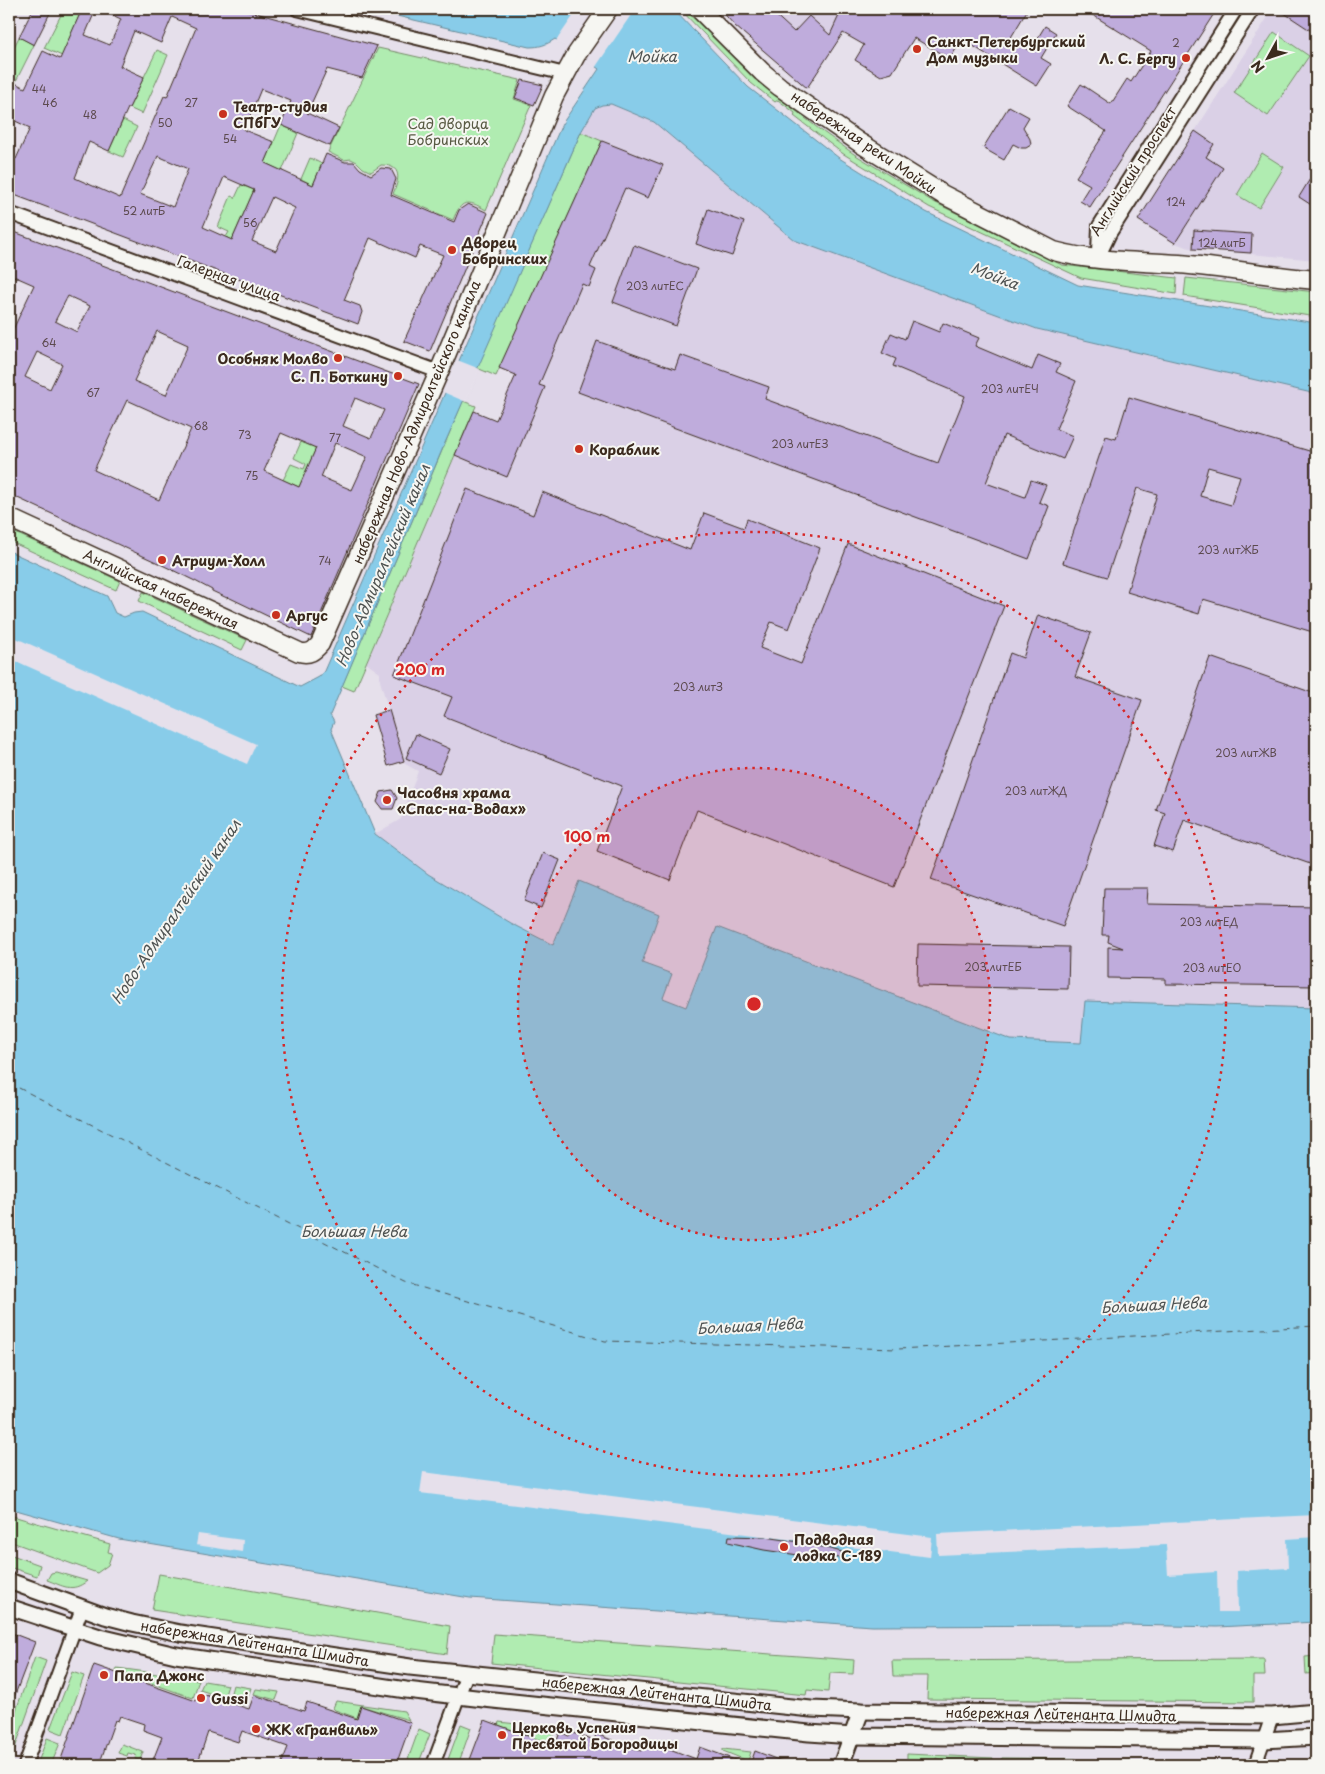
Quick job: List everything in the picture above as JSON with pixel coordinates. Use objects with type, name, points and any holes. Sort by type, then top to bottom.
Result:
[{"type":"main road","name":"набережная Ново-Адмиралтейского канала","points":[[314,651],[320,644],[439,372],[554,96],[576,55],[608,9]]},
{"type":"main road","name":"набережная реки Мойки","points":[[699,9],[762,72],[780,87],[860,143],[942,194],[1054,251],[1098,258],[1316,280]]},
{"type":"main road","name":"Английская набережная","points":[[9,518],[299,652],[306,654],[314,651]]},
{"type":"street","points":[[297,9],[565,74]]},
{"type":"street","name":"Английский проспект","points":[[1098,258],[1098,226],[1236,9]]},
{"type":"street","name":"Английский проспект","points":[[1098,258],[1110,232],[1253,9]]},
{"type":"street","name":"Галерная улица","points":[[9,212],[439,372]]},
{"type":"street","name":"набережная Лейтенанта Шмидта","points":[[9,1581],[82,1608],[132,1623],[180,1632],[467,1674],[811,1708],[862,1711],[1272,1716],[1316,1712]]},
{"type":"street","name":"набережная Лейтенанта Шмидта","points":[[9,1607],[74,1629],[137,1647],[176,1654],[406,1690],[809,1733],[853,1736],[1264,1740],[1316,1737]]},
{"type":"street","points":[[25,1765],[82,1608]]},
{"type":"street","points":[[433,1765],[467,1674]]},
{"type":"street","points":[[841,1765],[862,1711]]},
{"type":"street","points":[[1255,1765],[1272,1716]]},
{"type":"shaded area","points":[[728,9],[859,9],[807,88],[735,26],[724,14]]},
{"type":"shaded area","points":[[1273,9],[1278,9],[1316,34],[1316,260],[1193,249],[1175,243],[1138,220]]},
{"type":"shaded area","points":[[611,104],[654,122],[794,240],[1037,329],[1316,394],[1316,1008],[1086,1001],[1081,1043],[1011,1040],[718,927],[686,1007],[663,998],[672,974],[642,963],[659,914],[553,945],[510,923],[428,874],[375,834],[401,819],[418,771],[405,764],[380,681],[380,673],[366,663],[474,411],[496,420],[515,376],[499,368],[601,141],[581,132],[595,108]]},
{"type":"green space","points":[[64,9],[82,9],[62,56],[44,48]]},
{"type":"green space","points":[[680,9],[685,9],[756,79],[819,129],[854,154],[932,201],[1062,265],[1177,278],[1176,294],[1081,278],[929,207],[842,153],[794,116],[795,113],[778,100],[775,102],[751,83]]},
{"type":"green space","points":[[1274,32],[1309,56],[1268,116],[1234,93]]},
{"type":"green space","points":[[19,37],[34,45],[15,83],[9,80],[9,57]]},
{"type":"green space","name":"Сад дворца Бобринских","points":[[378,48],[520,80],[514,99],[531,105],[486,210],[474,204],[465,203],[459,208],[453,220],[393,194],[398,174],[393,168],[381,165],[371,172],[351,159],[344,160],[328,152]]},
{"type":"green space","points":[[157,50],[168,55],[142,114],[129,108]]},
{"type":"green space","points":[[123,120],[137,127],[123,157],[109,151]]},
{"type":"green space","points":[[281,125],[298,133],[282,171],[265,163]]},
{"type":"green space","points":[[581,132],[602,141],[496,376],[477,368]]},
{"type":"green space","points":[[1262,153],[1284,167],[1259,208],[1237,195]]},
{"type":"green space","points":[[310,158],[322,164],[313,185],[301,179]]},
{"type":"green space","points":[[241,185],[254,190],[232,240],[226,237],[229,232],[218,227],[231,196],[235,198]]},
{"type":"green space","points":[[1186,278],[1316,292],[1316,317],[1184,296]]},
{"type":"green space","points":[[463,401],[476,406],[354,691],[342,686]]},
{"type":"green space","points":[[301,442],[316,448],[299,487],[283,480],[291,464],[304,469],[306,464],[294,458]]},
{"type":"green space","points":[[9,530],[120,581],[116,590],[9,541]]},
{"type":"green space","points":[[143,592],[247,640],[242,650],[139,601]]},
{"type":"green space","points":[[9,1515],[110,1544],[108,1552],[112,1553],[108,1565],[97,1573],[9,1541]]},
{"type":"green space","points":[[9,1554],[40,1565],[37,1576],[9,1567]]},
{"type":"green space","points":[[56,1572],[87,1581],[82,1585],[72,1588],[47,1580],[51,1573]]},
{"type":"green space","points":[[159,1574],[450,1626],[447,1654],[152,1610]]},
{"type":"green space","points":[[494,1634],[854,1660],[853,1674],[830,1673],[828,1692],[807,1690],[806,1695],[491,1663]]},
{"type":"green space","points":[[1316,1656],[1316,1673],[1306,1674],[1305,1657]]},
{"type":"green space","points":[[35,1657],[46,1661],[9,1765],[9,1730]]},
{"type":"green space","points":[[1264,1659],[1265,1676],[1253,1676],[1253,1702],[927,1699],[928,1676],[893,1676],[892,1661]]},
{"type":"green space","points":[[117,1668],[147,1672],[144,1681],[116,1671]]},
{"type":"green space","points":[[72,1672],[84,1676],[63,1734],[50,1729]]},
{"type":"green space","points":[[151,1673],[199,1680],[193,1698],[148,1682]]},
{"type":"green space","points":[[204,1681],[228,1685],[224,1698],[200,1690]]},
{"type":"green space","points":[[233,1685],[251,1688],[245,1705],[229,1700]]},
{"type":"green space","points":[[256,1689],[279,1692],[276,1700],[254,1694]]},
{"type":"green space","points":[[336,1701],[404,1711],[409,1720],[361,1706],[357,1718],[335,1710],[333,1708]]},
{"type":"green space","points":[[499,1722],[551,1728],[553,1736],[550,1744],[498,1725]]},
{"type":"green space","points":[[461,1724],[471,1728],[458,1765],[446,1765]]},
{"type":"green space","points":[[419,1729],[430,1734],[418,1765],[406,1765]]},
{"type":"green space","points":[[47,1738],[60,1743],[51,1765],[37,1765]]},
{"type":"green space","points":[[122,1744],[143,1752],[140,1760],[135,1759],[136,1755],[128,1753],[127,1756],[118,1753]]},
{"type":"green space","points":[[723,1749],[751,1752],[748,1761],[723,1751]]},
{"type":"green space","points":[[907,1754],[993,1758],[990,1765],[955,1765],[936,1758],[933,1765],[907,1765]]},
{"type":"green space","points":[[1002,1758],[1075,1759],[1073,1765],[1064,1765],[1049,1760],[1047,1765],[999,1765]]},
{"type":"green space","points":[[1082,1760],[1131,1761],[1130,1765],[1117,1765],[1107,1762],[1105,1765],[1080,1765]]},
{"type":"water","name":"Большая Нева","points":[[367,9],[673,9],[748,87],[839,158],[926,212],[1078,285],[1316,323],[1316,394],[1037,329],[794,240],[654,122],[611,104],[602,105],[595,108],[581,132],[445,443],[330,715],[334,722],[331,729],[375,834],[428,874],[510,923],[553,945],[579,881],[659,914],[642,963],[672,974],[663,998],[686,1007],[717,927],[1011,1040],[1081,1043],[1085,1001],[1316,1008],[1316,1622],[1217,1627],[1125,1625],[872,1626],[470,1598],[119,1539],[9,1508],[9,551],[107,596],[115,613],[124,617],[142,612],[300,687],[319,677],[324,671],[562,124],[599,69],[555,39],[543,45],[529,47]]},
{"type":"pier","points":[[578,9],[635,9],[595,68],[556,41]]},
{"type":"pier","points":[[457,360],[480,369],[466,402],[443,392]]},
{"type":"pier","points":[[9,635],[256,744],[247,764],[9,658]]},
{"type":"pier","points":[[423,1472],[932,1537],[930,1557],[420,1493]]},
{"type":"pier","points":[[1316,1515],[1316,1537],[1287,1539],[1288,1568],[1237,1571],[1238,1612],[1218,1612],[1217,1572],[1168,1575],[1166,1545],[938,1555],[937,1534]]},
{"type":"pier","points":[[198,1534],[243,1540],[242,1552],[196,1545]]},
{"type":"building","points":[[33,9],[52,9],[34,45],[19,37]]},
{"type":"building","points":[[82,9],[96,9],[85,35],[110,45],[121,19],[99,9],[241,9],[377,46],[362,78],[327,69],[307,113],[339,128],[330,146],[281,125],[291,101],[261,89],[244,130],[274,142],[265,163],[313,185],[326,154],[345,162],[354,162],[360,169],[371,175],[381,168],[391,169],[396,179],[391,195],[454,222],[459,210],[468,204],[488,213],[430,351],[404,341],[443,255],[420,246],[415,258],[370,238],[344,300],[360,306],[362,312],[358,324],[9,193],[9,156],[16,159],[30,128],[9,118],[9,80],[25,88],[43,51],[60,59]],"holes":[[[172,17],[196,28],[167,97],[164,96],[120,198],[75,178],[89,142],[109,151],[144,77],[120,66],[134,31],[161,43]],[[158,156],[188,169],[173,207],[140,194]],[[224,177],[254,190],[232,240],[203,227]],[[272,197],[295,208],[276,251],[252,241]]]},
{"type":"building","points":[[720,9],[769,9],[794,32],[809,16],[830,35],[842,9],[1028,9],[1010,39],[1030,51],[1045,26],[1056,33],[1041,58],[1051,64],[1037,86],[962,39],[950,59],[914,38],[892,73],[881,76],[855,60],[864,45],[843,33],[807,88],[735,26]]},
{"type":"building","points":[[1083,9],[1217,9],[1090,207],[1080,201],[1090,185],[1076,177],[1106,131],[1067,106],[1081,84],[1111,104],[1127,79],[1131,82],[1151,51]]},
{"type":"building","points":[[1278,9],[1316,9],[1316,34]]},
{"type":"building","points":[[522,80],[543,85],[534,105],[515,98]]},
{"type":"building","points":[[1009,106],[1029,117],[1023,127],[1030,139],[1031,145],[1021,148],[1013,144],[1004,160],[983,148]]},
{"type":"building","points":[[1195,131],[1214,144],[1206,157],[1223,168],[1175,243],[1138,220]]},
{"type":"building","points":[[602,141],[663,165],[648,198],[625,188],[590,267],[596,270],[589,287],[582,284],[539,385],[545,387],[507,477],[455,455],[474,411],[496,420],[516,375],[499,368]]},
{"type":"building","points":[[1316,169],[1316,208],[1299,197]]},
{"type":"building","points":[[708,209],[744,222],[732,256],[696,244]]},
{"type":"building","points":[[9,230],[419,384],[311,637],[9,494],[9,338],[34,285],[9,274]],"holes":[[[68,296],[90,306],[77,332],[55,321]],[[157,331],[188,345],[166,395],[134,381]],[[37,352],[62,364],[50,389],[25,377]],[[355,398],[384,410],[371,438],[343,426]],[[127,400],[191,429],[159,500],[94,470]],[[281,433],[316,448],[299,487],[264,471]],[[335,443],[367,457],[352,490],[321,477]]]},
{"type":"building","points":[[1194,230],[1252,234],[1251,253],[1193,249]]},
{"type":"building","points":[[634,245],[697,269],[676,326],[613,302]]},
{"type":"building","points":[[912,321],[939,332],[943,323],[979,338],[975,346],[1032,370],[1038,355],[1060,364],[1056,372],[1076,381],[1056,429],[1073,436],[1063,459],[1004,435],[986,483],[1025,497],[1031,480],[1046,485],[1039,502],[1049,506],[1029,559],[578,392],[597,341],[675,369],[680,355],[769,387],[765,399],[938,463],[965,396],[893,366],[896,359],[882,353],[891,333],[905,339]]},
{"type":"building","points":[[1129,397],[1316,453],[1316,633],[1203,599],[1199,614],[1127,592],[1157,494],[1137,488],[1107,577],[1063,563],[1106,436],[1116,439]],"holes":[[[1208,467],[1240,476],[1231,505],[1200,496]]]},
{"type":"building","points":[[467,489],[533,515],[542,492],[690,550],[704,513],[744,528],[747,519],[820,548],[789,629],[771,622],[760,648],[801,664],[848,544],[1004,606],[894,887],[697,810],[670,880],[597,851],[622,786],[444,716],[452,697],[394,675]]},
{"type":"building","points":[[1038,615],[1091,633],[1075,677],[1142,700],[1063,926],[931,880],[1010,653],[1023,658]]},
{"type":"building","points":[[1210,657],[1316,694],[1316,866],[1184,820],[1173,852],[1154,846],[1165,813],[1156,810]]},
{"type":"building","points":[[389,710],[404,761],[388,766],[373,715]]},
{"type":"building","points":[[416,734],[450,749],[439,773],[406,758]]},
{"type":"building","name":"Часовня храма «Спас-на-Водах»","points":[[392,790],[397,798],[393,809],[382,809],[377,802],[381,792]]},
{"type":"building","points":[[543,853],[560,860],[541,908],[524,901]]},
{"type":"building","points":[[1104,888],[1148,888],[1147,904],[1316,907],[1316,986],[1166,984],[1166,979],[1108,978],[1108,947],[1123,948],[1108,942],[1109,935],[1102,935]]},
{"type":"building","points":[[918,944],[1069,947],[1068,989],[917,986]]},
{"type":"building","name":"Подводная лодка С-189","points":[[729,1536],[765,1537],[806,1543],[842,1552],[841,1558],[805,1556],[764,1550],[728,1542]]},
{"type":"building","points":[[9,1632],[35,1642],[10,1708],[9,1708]]},
{"type":"building","points":[[94,1665],[196,1701],[199,1693],[249,1709],[254,1695],[304,1711],[307,1702],[357,1719],[361,1706],[411,1723],[396,1765],[281,1765],[288,1747],[242,1731],[238,1742],[208,1732],[197,1765],[151,1765],[162,1737],[143,1730],[144,1724],[120,1716],[118,1721],[115,1720],[99,1765],[59,1765]]},
{"type":"building","points":[[485,1720],[555,1746],[560,1732],[569,1736],[571,1732],[594,1741],[596,1734],[641,1751],[646,1740],[696,1759],[700,1747],[746,1764],[468,1765]]},
{"type":"building","points":[[755,1751],[789,1764],[789,1765],[750,1765]]},
{"type":"ferry route","points":[[9,1083],[406,1283],[605,1341],[898,1349],[1316,1326]]},
{"type":"place","name":"Санкт-Петербургский Дом музыки","points":[[917,49]]},
{"type":"place","name":"Л. С. Бергу","points":[[1186,58]]},
{"type":"place","name":"Театр-студия СПбГУ","points":[[223,114]]},
{"type":"place","name":"Дворец Бобринских","points":[[452,250]]},
{"type":"place","name":"Особняк Молво","points":[[338,358]]},
{"type":"place","name":"С. П. Боткину","points":[[398,376]]},
{"type":"place","name":"Кораблик","points":[[579,449]]},
{"type":"place","name":"Атриум-Холл","points":[[162,560]]},
{"type":"place","name":"Аргус","points":[[276,615]]},
{"type":"place","name":"Часовня храма «Спас-на-Водах»","points":[[387,800]]},
{"type":"place","name":"Подводная лодка С-189","points":[[784,1547]]},
{"type":"place","name":"Папа Джонс","points":[[104,1675]]},
{"type":"place","name":"Gussi","points":[[201,1698]]},
{"type":"place","name":"ЖК «Гранвиль»","points":[[256,1729]]},
{"type":"place","name":"Церковь Успения Пресвятой Богородицы","points":[[502,1735]]},
{"type":"water label","name":"Мойка","points":[[652,55]]},
{"type":"water label","name":"Мойка","points":[[995,275]]},
{"type":"water label","name":"Ново-Адмиралтейский канал","points":[[382,565]]},
{"type":"water label","name":"Ново-Адмиралтейский канал","points":[[175,911]]}]
